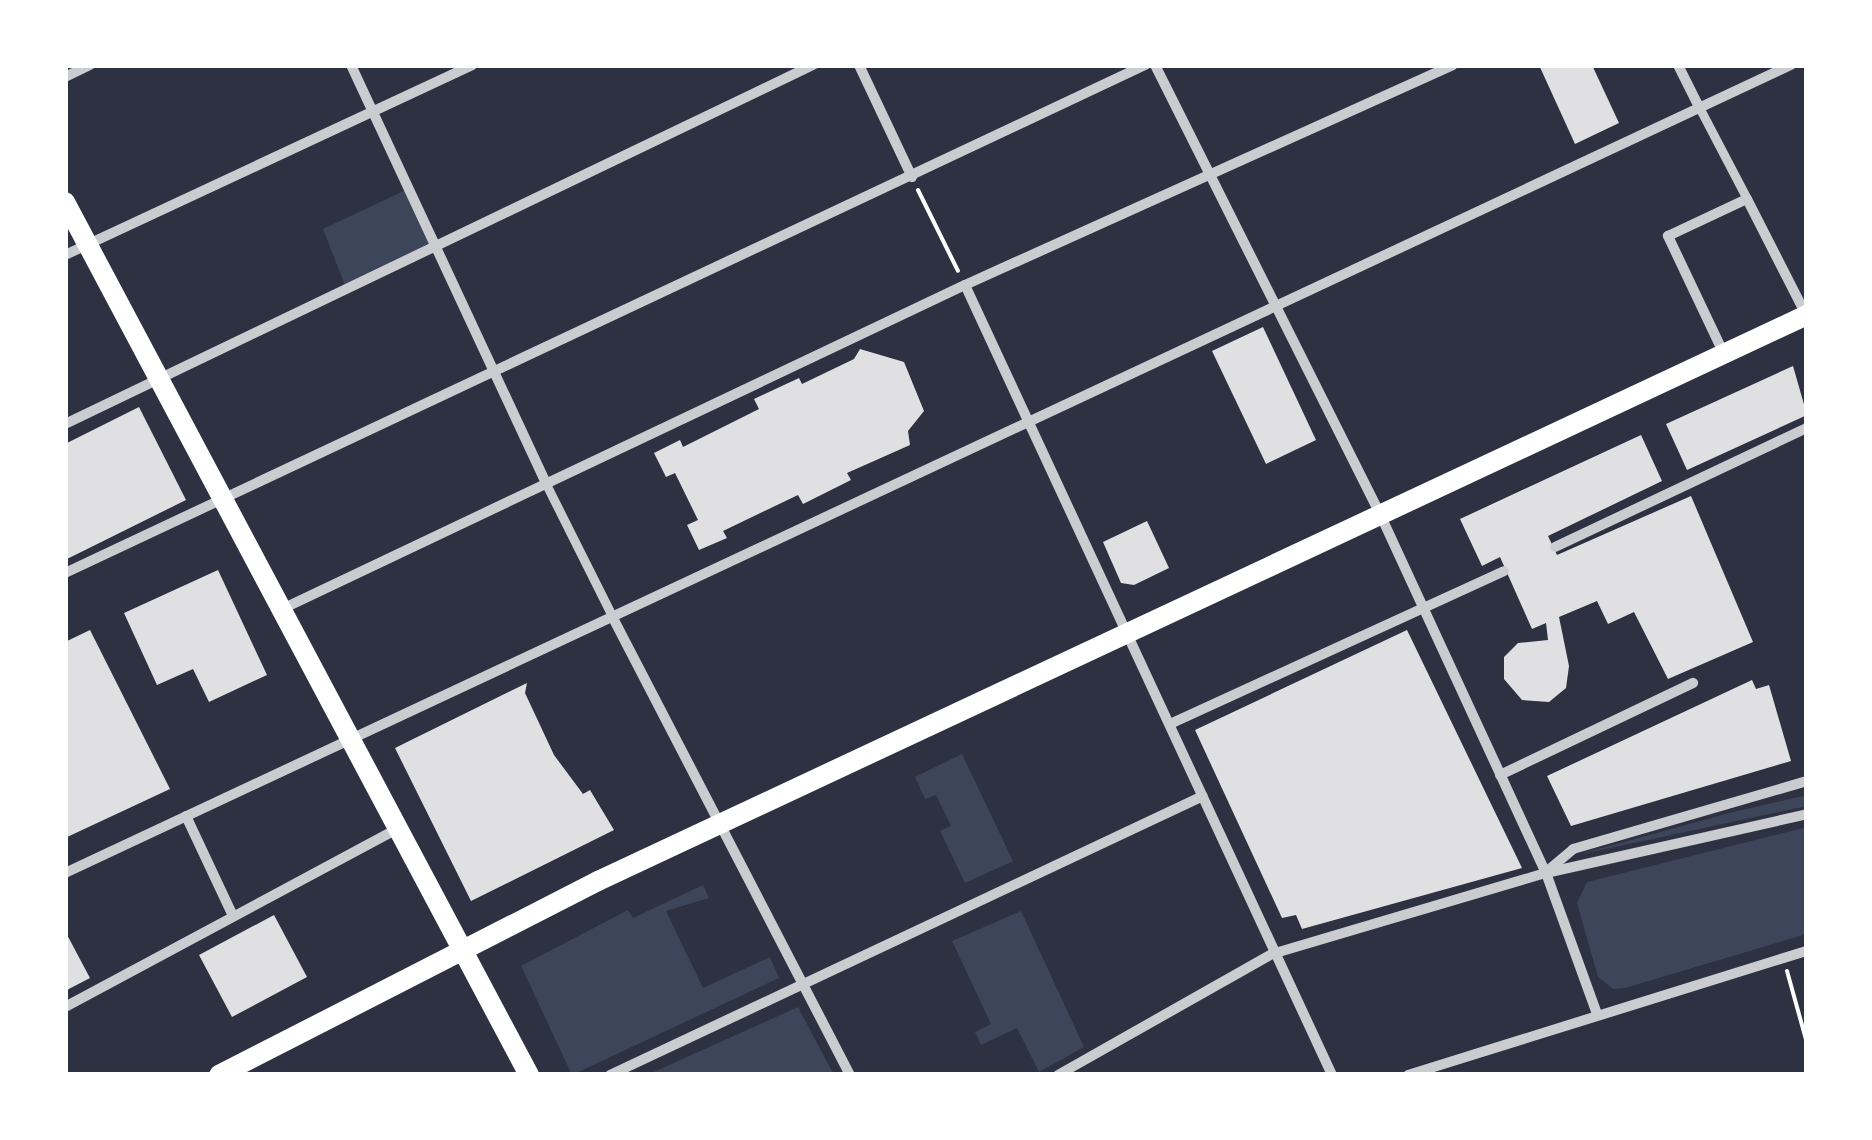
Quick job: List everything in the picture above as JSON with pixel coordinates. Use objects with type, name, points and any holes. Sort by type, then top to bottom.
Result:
[{"type":"main road","points":[[65,202],[346,741],[528,1075]]},
{"type":"main road","points":[[219,1075],[718,825],[1806,315]]},
{"type":"street","points":[[65,77],[90,65]]},
{"type":"street","points":[[351,65],[546,484],[718,825],[850,1075]]},
{"type":"street","points":[[65,254],[472,65]]},
{"type":"street","points":[[65,424],[813,65]]},
{"type":"street","points":[[859,65],[912,177]]},
{"type":"street","points":[[65,573],[224,502],[1146,65]]},
{"type":"street","points":[[1155,65],[1380,514],[1546,873],[1597,1014]]},
{"type":"street","points":[[280,611],[965,284],[1453,65]]},
{"type":"street","points":[[1678,65],[1806,315]]},
{"type":"street","points":[[65,873],[1791,65]]},
{"type":"street","points":[[1724,354],[1668,236],[1746,199]]},
{"type":"street","points":[[965,284],[1130,634],[1272,954],[1332,1075]]},
{"type":"street","points":[[1555,547],[1807,428]]},
{"type":"street","points":[[1170,724],[1504,571]]},
{"type":"street","points":[[1500,775],[1693,683]]},
{"type":"street","points":[[1546,873],[1573,849],[1807,781]]},
{"type":"street","points":[[610,1075],[1203,796]]},
{"type":"street","points":[[1058,1075],[1272,954],[1546,873],[1807,814]]},
{"type":"street","points":[[186,816],[233,916]]},
{"type":"street","points":[[65,1007],[395,830]]},
{"type":"street","points":[[1408,1075],[1807,950]]},
{"type":"path","points":[[912,177],[965,284]]},
{"type":"path","points":[[1784,958],[1807,1043]]},
{"type":"shaded area","points":[[410,188],[435,245],[346,288],[323,229]]},
{"type":"shaded area","points":[[962,754],[1013,861],[965,883],[940,831],[951,826],[936,795],[925,799],[915,777]]},
{"type":"shaded area","points":[[1807,795],[1807,806],[1573,856],[1729,813]]},
{"type":"shaded area","points":[[1807,827],[1807,934],[1625,988],[1613,989],[1598,977],[1577,903],[1587,882]]},
{"type":"shaded area","points":[[703,885],[709,898],[666,911],[703,988],[770,957],[779,978],[572,1075],[521,966],[628,910],[633,918]]},
{"type":"shaded area","points":[[1021,911],[1084,1047],[1039,1072],[1017,1028],[981,1045],[975,1032],[991,1024],[952,941]]},
{"type":"shaded area","points":[[798,1007],[834,1075],[647,1075]]},
{"type":"building","points":[[1539,65],[1592,65],[1619,123],[1575,144]]},
{"type":"building","points":[[1263,327],[1316,440],[1266,464],[1212,351]]},
{"type":"building","points":[[860,349],[904,362],[924,411],[908,431],[910,445],[847,473],[851,480],[803,504],[798,495],[723,531],[727,538],[699,550],[687,525],[698,520],[675,473],[666,477],[654,453],[680,440],[683,447],[759,409],[754,399],[799,378],[802,384],[854,359]]},
{"type":"building","points":[[1793,366],[1807,415],[1687,470],[1666,424]]},
{"type":"building","points":[[139,407],[186,500],[65,560],[65,444]]},
{"type":"building","points":[[1641,435],[1662,481],[1548,536],[1557,555],[1691,496],[1753,642],[1668,679],[1634,612],[1608,624],[1597,601],[1559,617],[1569,666],[1566,688],[1549,702],[1522,700],[1504,679],[1504,657],[1518,643],[1548,640],[1546,623],[1532,629],[1500,557],[1482,566],[1460,519]]},
{"type":"building","points":[[1147,521],[1169,568],[1134,585],[1121,583],[1103,542]]},
{"type":"building","points":[[218,570],[267,675],[209,702],[193,669],[157,685],[124,613]]},
{"type":"building","points":[[90,630],[170,789],[65,838],[65,642]]},
{"type":"building","points":[[1407,630],[1522,868],[1302,929],[1296,915],[1282,918],[1195,730]]},
{"type":"building","points":[[1752,680],[1756,689],[1769,685],[1791,761],[1571,826],[1547,776]]},
{"type":"building","points":[[527,683],[525,693],[554,755],[583,794],[590,790],[614,830],[471,901],[395,748]]},
{"type":"building","points":[[274,915],[307,977],[232,1017],[199,955]]},
{"type":"building","points":[[65,931],[90,978],[65,991]]}]
